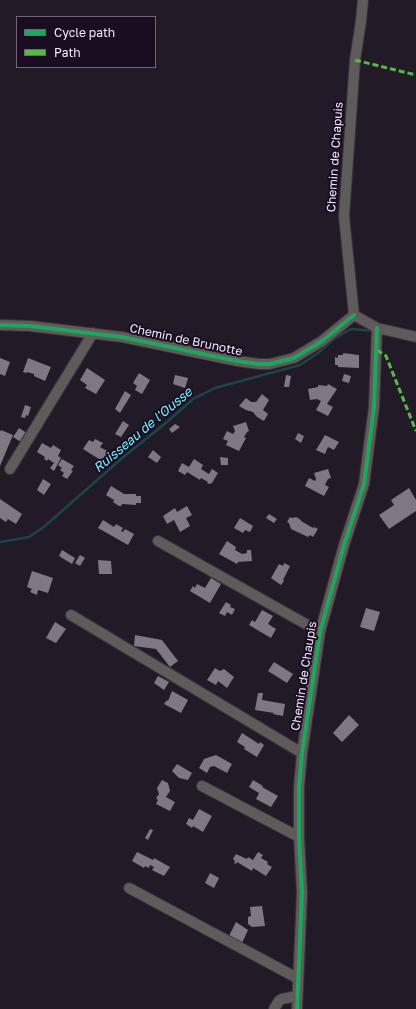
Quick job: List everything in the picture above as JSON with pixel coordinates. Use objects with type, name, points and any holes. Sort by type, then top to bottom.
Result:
[{"type":"street","name":"Chemin de Chapuis","points":[[354,316],[344,216],[355,60],[363,0]]},
{"type":"street","points":[[354,316],[377,328],[416,337]]},
{"type":"street","name":"Chemin de Brunotte","points":[[0,324],[122,337],[237,361],[270,364],[294,358],[308,351],[354,316]]},
{"type":"street","name":"Chemin de Chaupis","points":[[297,1009],[302,893],[299,837],[299,787],[302,753],[320,632],[344,545],[364,484],[374,407],[377,328]]},
{"type":"street","points":[[10,469],[93,333]]},
{"type":"street","points":[[158,542],[320,632]]},
{"type":"street","points":[[71,615],[302,753]]},
{"type":"street","points":[[202,786],[299,837]]},
{"type":"street","points":[[129,888],[298,978]]},
{"type":"street","points":[[274,1009],[282,999],[297,996]]},
{"type":"building","points":[[343,353],[359,355],[359,368],[338,367],[338,365],[335,365],[335,357],[338,358],[338,355],[343,355]]},
{"type":"building","points":[[0,358],[10,362],[5,376],[0,374]]},
{"type":"building","points":[[28,358],[51,367],[45,381],[34,376],[34,374],[23,372]]},
{"type":"building","points":[[87,368],[105,380],[96,394],[85,388],[87,385],[80,380]]},
{"type":"building","points":[[139,373],[150,380],[142,394],[135,390],[137,386],[133,383]]},
{"type":"building","points":[[344,374],[351,376],[349,383],[342,381]]},
{"type":"building","points":[[175,375],[188,378],[185,388],[173,384]]},
{"type":"building","points":[[286,375],[291,376],[289,387],[284,387]]},
{"type":"building","points":[[328,384],[337,389],[327,404],[333,407],[328,416],[316,410],[321,401],[317,399],[310,400],[308,389],[318,387],[318,385],[327,386]]},
{"type":"building","points":[[125,391],[131,395],[120,413],[115,409]]},
{"type":"building","points":[[262,394],[269,400],[263,410],[268,414],[264,421],[257,417],[253,412],[239,406],[246,398],[251,402],[256,402]]},
{"type":"building","points":[[172,400],[176,405],[163,418],[158,413]]},
{"type":"building","points":[[25,405],[31,407],[28,416],[26,415],[25,418],[21,417]]},
{"type":"building","points":[[123,421],[129,425],[121,437],[115,434]]},
{"type":"building","points":[[246,422],[249,431],[244,437],[246,438],[239,451],[226,445],[228,441],[223,439],[227,431],[233,434],[235,431],[233,426]]},
{"type":"building","points":[[175,424],[180,427],[172,433],[169,429]]},
{"type":"building","points":[[19,428],[27,433],[21,442],[13,437]]},
{"type":"building","points":[[1,430],[13,435],[0,466],[0,432]]},
{"type":"building","points":[[298,433],[304,436],[301,443],[295,439]]},
{"type":"building","points":[[325,435],[339,442],[334,450],[328,447],[325,454],[316,450]]},
{"type":"building","points":[[95,439],[103,443],[100,447],[109,452],[102,464],[100,463],[99,465],[96,463],[99,459],[83,449],[89,440],[93,442]]},
{"type":"building","points":[[42,443],[51,448],[53,445],[61,450],[58,456],[61,458],[54,471],[50,468],[54,463],[48,459],[47,461],[44,459],[45,457],[37,452]]},
{"type":"building","points":[[153,450],[161,457],[157,463],[148,457]]},
{"type":"building","points":[[220,457],[228,458],[228,465],[221,465]]},
{"type":"building","points":[[62,459],[74,466],[71,470],[73,471],[67,479],[62,476],[64,473],[60,470],[62,468],[58,465]]},
{"type":"building","points":[[194,459],[203,465],[201,469],[209,474],[212,469],[218,473],[212,483],[209,484],[201,478],[200,480],[187,472],[185,475],[178,471],[182,463],[189,467]]},
{"type":"building","points":[[328,469],[331,478],[328,479],[325,485],[329,487],[324,496],[305,486],[309,478],[315,481],[316,479],[314,473]]},
{"type":"building","points":[[43,479],[51,484],[44,495],[37,490]]},
{"type":"building","points":[[111,486],[124,494],[136,494],[136,496],[141,496],[141,503],[136,503],[136,505],[122,504],[119,506],[113,502],[114,500],[106,495]]},
{"type":"building","points":[[409,488],[416,500],[416,511],[389,529],[379,515],[394,505],[391,500]]},
{"type":"building","points":[[0,499],[22,514],[16,524],[8,519],[6,522],[0,518]]},
{"type":"building","points":[[187,506],[192,515],[186,518],[190,526],[180,532],[174,520],[167,524],[163,516],[175,508],[177,512]]},
{"type":"building","points":[[269,514],[277,519],[274,523],[266,518]]},
{"type":"building","points":[[290,517],[296,517],[313,528],[318,529],[313,537],[310,535],[308,537],[291,529],[289,523],[287,522]]},
{"type":"building","points":[[240,518],[253,526],[250,532],[245,530],[243,533],[234,528]]},
{"type":"building","points":[[103,520],[114,527],[116,524],[123,528],[121,531],[123,532],[125,529],[134,534],[128,545],[98,528]]},
{"type":"building","points":[[227,541],[236,547],[235,550],[242,554],[247,553],[247,550],[251,550],[252,561],[238,562],[237,564],[219,554]]},
{"type":"building","points":[[62,550],[75,558],[72,564],[59,556]]},
{"type":"building","points":[[80,555],[85,558],[80,566],[75,563]]},
{"type":"building","points":[[98,560],[111,561],[112,574],[99,574]]},
{"type":"building","points":[[284,563],[290,566],[281,585],[271,578],[279,564],[283,566]]},
{"type":"building","points":[[32,571],[53,578],[48,593],[38,590],[37,595],[30,592],[32,589],[27,587]]},
{"type":"building","points":[[211,578],[221,584],[210,603],[190,591],[193,586],[195,588],[197,584],[205,588]]},
{"type":"building","points":[[226,602],[231,605],[230,607],[235,609],[232,615],[227,612],[225,616],[219,613]]},
{"type":"building","points":[[366,608],[380,612],[374,631],[360,627]]},
{"type":"building","points":[[262,610],[273,616],[268,624],[276,629],[271,638],[249,625],[252,620],[255,622]]},
{"type":"building","points":[[55,622],[66,629],[56,643],[46,638]]},
{"type":"building","points":[[135,635],[162,640],[178,661],[170,667],[156,649],[134,646]]},
{"type":"building","points":[[274,662],[293,674],[287,683],[268,671]]},
{"type":"building","points":[[215,668],[220,671],[224,669],[234,677],[227,688],[218,681],[216,685],[207,680]]},
{"type":"building","points":[[158,676],[169,682],[164,690],[154,683]]},
{"type":"building","points":[[172,691],[188,700],[181,713],[164,704],[167,700],[168,701]]},
{"type":"building","points":[[258,693],[263,693],[262,700],[285,704],[283,716],[255,710]]},
{"type":"building","points":[[349,715],[359,725],[342,742],[333,733]]},
{"type":"building","points":[[242,733],[259,744],[260,742],[264,745],[257,757],[244,749],[245,747],[237,742]]},
{"type":"building","points":[[216,755],[232,764],[227,773],[214,766],[210,767],[207,773],[199,768],[204,759]]},
{"type":"building","points":[[177,764],[192,773],[188,780],[179,778],[172,771]]},
{"type":"building","points":[[162,780],[168,783],[170,791],[166,797],[175,802],[170,811],[156,804],[158,800],[156,798],[159,794],[157,788]]},
{"type":"building","points":[[253,780],[278,796],[271,807],[256,799],[259,793],[249,787]]},
{"type":"building","points":[[199,809],[212,816],[203,832],[186,824],[189,818],[193,820]]},
{"type":"building","points":[[150,829],[153,830],[148,840],[145,838]]},
{"type":"building","points":[[137,852],[153,860],[154,858],[170,867],[164,876],[152,870],[154,867],[150,865],[149,868],[145,866],[144,868],[132,861]]},
{"type":"building","points":[[258,852],[263,855],[261,858],[268,862],[267,864],[272,867],[266,876],[253,868],[252,871],[237,862],[236,864],[234,863],[235,861],[233,859],[236,854],[253,860]]},
{"type":"building","points":[[210,873],[219,878],[214,888],[205,883]]},
{"type":"building","points":[[262,906],[265,926],[252,927],[248,924],[248,917],[251,916],[250,907]]},
{"type":"building","points":[[236,922],[248,930],[242,943],[229,936]]},
{"type":"waterway","name":"Ruisseau de l'Ousse","points":[[0,542],[29,537],[45,526],[121,459],[193,399],[215,388],[300,365],[318,353],[335,338],[351,329],[375,331]]},
{"type":"marked path","points":[[355,60],[416,75]]},
{"type":"marked path","points":[[377,350],[386,356],[416,431]]},
{"type":"cycle path","points":[[0,325],[30,326],[122,337],[237,361],[270,364],[294,358],[322,341],[354,315]]},
{"type":"cycle path","points":[[297,1009],[302,893],[299,837],[299,787],[302,753],[320,632],[344,545],[364,484],[374,407],[377,328]]}]
